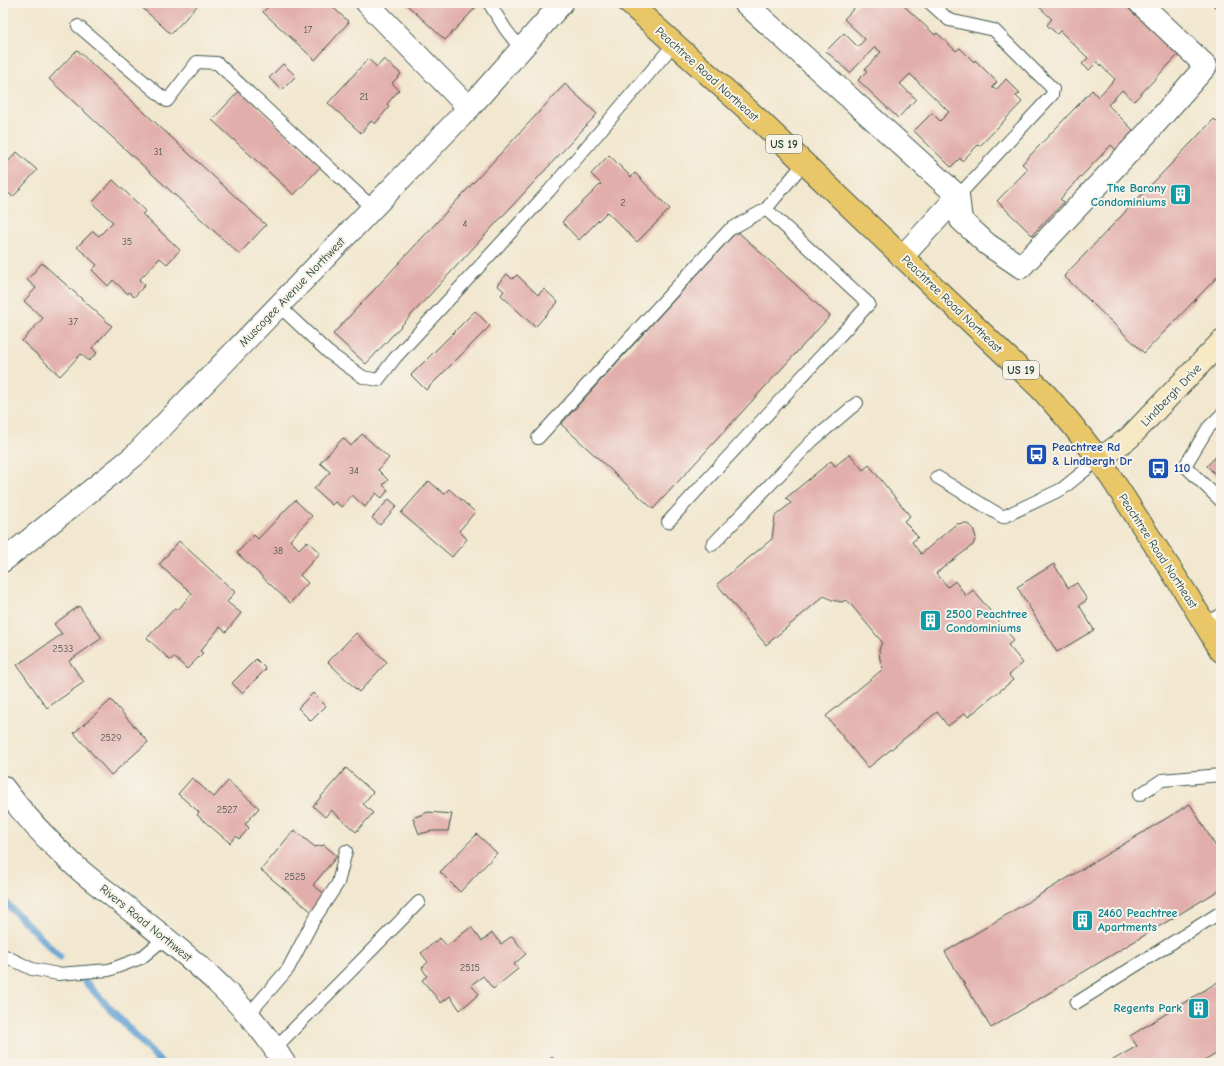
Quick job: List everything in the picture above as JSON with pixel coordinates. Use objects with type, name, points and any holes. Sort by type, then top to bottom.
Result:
[{"type":"highway","name":"Peachtree Road Northeast","points":[[629,3],[759,120],[1042,390],[1099,459],[1212,619],[1221,651]]},
{"type":"main road","name":"Lindbergh Drive","points":[[1099,459],[1129,438],[1221,342]]},
{"type":"street","points":[[367,3],[469,108]]},
{"type":"street","name":"Muscogee Avenue Northwest","points":[[3,560],[134,456],[469,108],[562,3]]},
{"type":"street","points":[[745,3],[958,196],[961,220],[987,244],[1021,267],[1148,132],[1206,66],[1140,3]]},
{"type":"street","points":[[902,257],[958,196]]},
{"type":"street","name":"Rivers Road Northwest","points":[[3,787],[30,821],[74,864],[198,965],[231,995],[280,1055]]},
{"type":"lane","points":[[489,3],[506,30],[521,49]]},
{"type":"lane","points":[[930,3],[949,20],[994,30],[1053,89],[1052,95],[958,196]]},
{"type":"lane","points":[[78,26],[167,101],[197,62],[217,63],[373,208]]},
{"type":"lane","points":[[278,306],[330,353],[363,377],[378,380],[395,358],[549,191],[674,44]]},
{"type":"lane","points":[[538,438],[729,230],[766,209],[804,163]]},
{"type":"lane","points":[[668,522],[869,304],[766,209]]},
{"type":"lane","points":[[712,545],[812,441],[857,403]]},
{"type":"lane","points":[[1221,415],[1208,428],[1185,466],[1221,501]]},
{"type":"lane","points":[[938,477],[1003,517],[1062,489],[1099,459]]},
{"type":"lane","points":[[1138,795],[1162,780],[1221,775]]},
{"type":"lane","points":[[248,1015],[288,969],[313,921],[338,883],[346,851]]},
{"type":"lane","points":[[280,1055],[419,902]]},
{"type":"lane","points":[[1076,1003],[1221,912]]},
{"type":"lane","points":[[3,955],[32,969],[58,974],[109,970],[141,958],[165,938]]},
{"type":"building","points":[[137,3],[200,3],[171,34]]},
{"type":"building","points":[[272,3],[328,3],[349,22],[315,60],[263,12]]},
{"type":"building","points":[[405,3],[480,3],[445,40]]},
{"type":"building","points":[[859,3],[901,3],[935,35],[937,33],[956,51],[960,48],[974,62],[975,60],[997,82],[992,87],[996,90],[1006,79],[1020,93],[1016,96],[1022,102],[980,146],[978,145],[962,161],[960,158],[951,167],[914,131],[932,113],[940,121],[949,112],[910,74],[900,84],[916,99],[898,118],[858,80],[867,71],[865,69],[881,52],[875,47],[850,73],[826,51],[844,33],[858,47],[865,39],[844,19]]},
{"type":"building","points":[[1035,3],[1123,3],[1178,55],[1134,101],[1122,90],[1108,105],[1134,131],[1116,150],[1111,145],[1060,199],[1064,202],[1032,235],[997,201],[1028,169],[1022,164],[1092,90],[1098,97],[1115,79],[1097,62],[1089,70],[1082,64],[1088,58],[1060,31],[1057,34],[1047,25],[1052,19]]},
{"type":"building","points":[[1211,3],[1221,3],[1221,13]]},
{"type":"building","points":[[77,50],[266,225],[239,254],[49,79]]},
{"type":"building","points":[[368,59],[377,67],[384,59],[401,74],[392,83],[399,90],[387,104],[389,107],[375,124],[371,121],[361,133],[328,103]]},
{"type":"building","points":[[283,64],[296,76],[282,90],[269,78]]},
{"type":"building","points":[[565,84],[597,114],[366,364],[333,334]]},
{"type":"building","points":[[240,90],[321,166],[294,195],[212,120]]},
{"type":"building","name":"The Barony Condominiums","points":[[1214,119],[1221,126],[1221,263],[1219,266],[1221,268],[1221,273],[1144,353],[1064,276]]},
{"type":"building","points":[[17,152],[37,170],[13,197],[3,188],[3,167]]},
{"type":"building","points":[[609,155],[631,177],[635,173],[670,209],[637,242],[607,212],[579,240],[562,222],[601,184],[591,174]]},
{"type":"building","points":[[113,180],[146,211],[142,214],[180,250],[167,264],[160,258],[139,280],[145,285],[134,297],[129,292],[128,294],[113,280],[108,286],[92,270],[97,265],[77,247],[93,231],[99,236],[113,222],[92,203]]},
{"type":"building","points":[[737,231],[830,316],[653,509],[561,424]]},
{"type":"building","points":[[42,263],[112,326],[92,348],[97,353],[89,361],[81,354],[60,376],[22,341],[43,318],[24,301],[36,288],[27,280]]},
{"type":"building","points":[[507,274],[512,279],[517,275],[538,295],[544,289],[558,302],[535,327],[501,295],[504,291],[497,285]]},
{"type":"building","points":[[475,311],[490,326],[426,390],[411,375]]},
{"type":"building","points":[[362,434],[389,458],[378,470],[388,480],[383,485],[388,490],[382,498],[376,493],[365,507],[352,495],[342,507],[335,502],[332,505],[314,489],[330,472],[320,463],[343,438],[351,446]]},
{"type":"building","points":[[1221,451],[1221,480],[1207,466]]},
{"type":"building","name":"2500 Peachtree Condominiums","points":[[850,454],[863,470],[869,465],[910,516],[904,521],[918,537],[912,542],[921,554],[956,524],[966,523],[973,528],[976,537],[973,545],[936,573],[948,587],[955,581],[966,596],[973,590],[1014,640],[1008,645],[1023,663],[1009,675],[1013,680],[968,717],[965,713],[948,726],[937,712],[868,768],[826,716],[883,669],[879,650],[882,642],[847,600],[841,602],[824,596],[766,645],[717,584],[772,539],[775,516],[791,503],[786,498],[831,461],[835,466]]},
{"type":"building","points":[[429,481],[444,494],[449,489],[475,512],[459,531],[467,539],[452,557],[401,513]]},
{"type":"building","points":[[389,499],[397,506],[380,525],[372,518]]},
{"type":"building","points":[[295,500],[312,516],[290,540],[299,549],[307,541],[320,553],[300,575],[308,583],[290,603],[237,553],[254,535],[258,539]]},
{"type":"building","points":[[179,541],[235,592],[227,602],[241,613],[226,632],[220,627],[200,651],[203,653],[187,669],[174,657],[170,660],[147,638],[175,608],[178,610],[192,593],[159,565]]},
{"type":"building","points":[[1054,564],[1068,588],[1077,583],[1087,600],[1079,605],[1094,630],[1057,652],[1017,587]]},
{"type":"building","points":[[79,606],[102,638],[69,661],[84,682],[47,708],[17,665],[62,634],[54,624]]},
{"type":"building","points":[[356,633],[387,662],[359,692],[328,662]]},
{"type":"building","points":[[256,659],[266,669],[242,693],[232,683]]},
{"type":"building","points":[[313,693],[326,706],[311,721],[298,708]]},
{"type":"building","points":[[111,700],[148,742],[111,775],[74,733]]},
{"type":"building","points":[[346,768],[373,792],[363,804],[373,813],[356,832],[331,810],[325,817],[313,806]]},
{"type":"building","points":[[192,778],[214,797],[228,781],[259,808],[245,824],[249,828],[239,839],[236,836],[230,843],[197,815],[199,812],[178,794]]},
{"type":"building","name":"2460 Peachtree Apartments","points":[[1190,804],[1221,855],[1221,889],[991,1028],[945,952]]},
{"type":"building","points":[[428,812],[452,814],[448,831],[432,831],[419,834],[413,818]]},
{"type":"building","points":[[294,830],[315,847],[324,845],[337,856],[313,885],[326,895],[312,912],[261,870]]},
{"type":"building","points":[[477,834],[497,853],[460,892],[440,872]]},
{"type":"building","points":[[471,927],[482,941],[492,933],[501,944],[512,936],[526,954],[514,964],[518,969],[493,989],[483,976],[471,985],[479,994],[460,1010],[450,996],[441,1003],[422,980],[427,976],[422,968],[428,962],[421,953],[440,938],[447,946]]},
{"type":"building","name":"Regents Park","points":[[1221,980],[1221,1051],[1201,1063],[1108,1063],[1137,1046],[1130,1036]]},
{"type":"building","points":[[552,1057],[556,1063],[543,1063]]},
{"type":"waterway","points":[[3,900],[60,957]]},
{"type":"waterway","points":[[78,974],[161,1063]]},
{"type":"place","name":"The Barony Condominiums","points":[[1181,195]]},
{"type":"place","name":"Peachtree Rd & Lindbergh Dr","points":[[1036,454]]},
{"type":"place","name":"110","points":[[1159,468]]},
{"type":"place","name":"2500 Peachtree Condominiums","points":[[931,621]]},
{"type":"place","name":"2460 Peachtree Apartments","points":[[1083,920]]},
{"type":"place","name":"Regents Park","points":[[1198,1008]]}]
